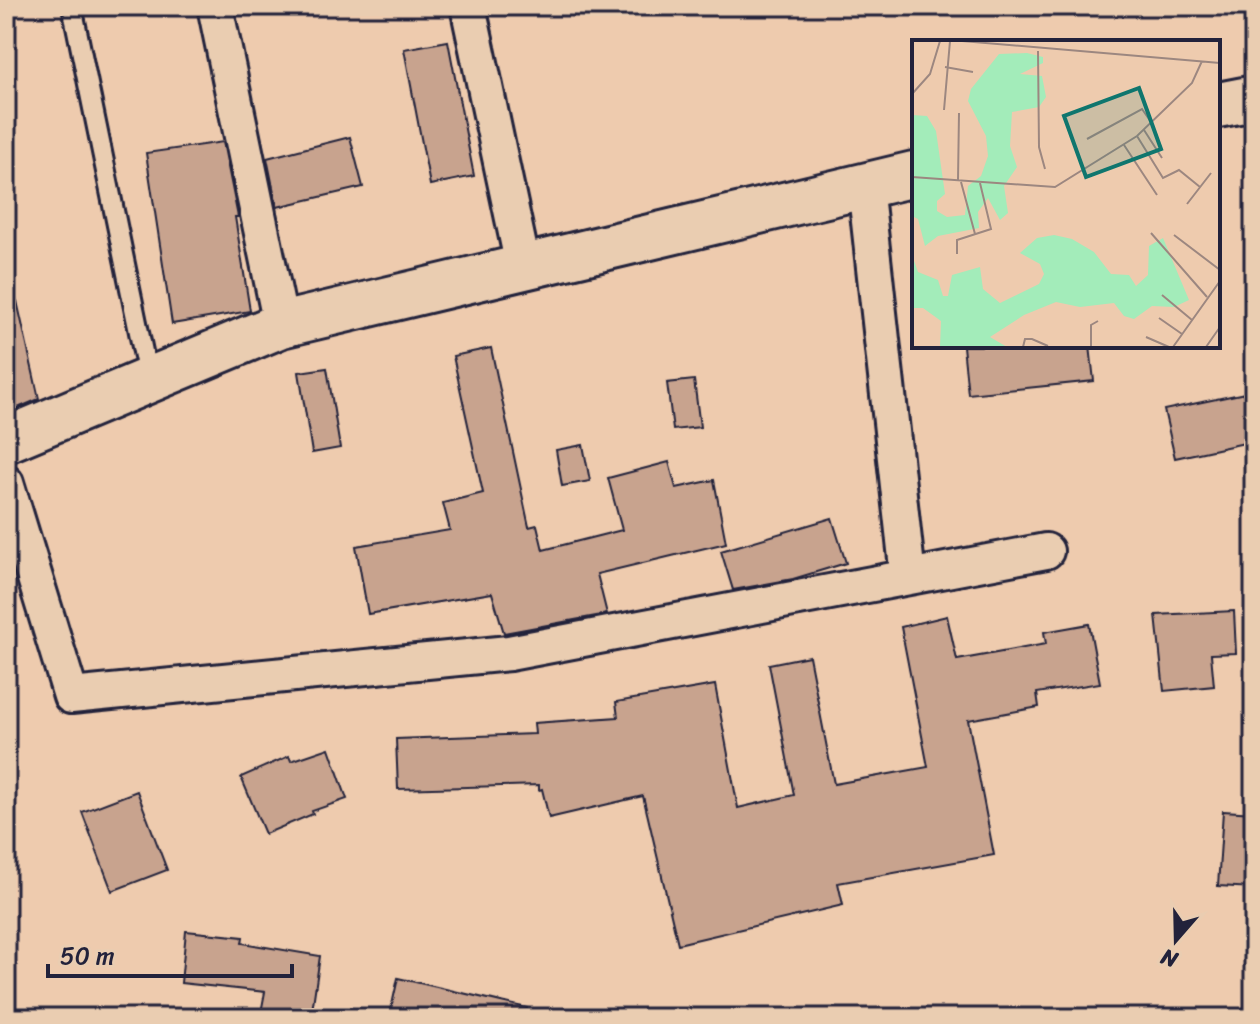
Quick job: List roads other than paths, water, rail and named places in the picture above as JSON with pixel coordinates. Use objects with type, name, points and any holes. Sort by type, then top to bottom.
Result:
[{"type":"main road","points":[[1220,105],[1254,98]]},
{"type":"main road","points":[[6,440],[281,325],[912,174]]},
{"type":"street","points":[[215,6],[281,325]]},
{"type":"street","points":[[468,6],[523,266]]},
{"type":"street","points":[[865,185],[908,577]]},
{"type":"street","points":[[6,483],[71,696],[509,653],[1046,551]]},
{"type":"lane","points":[[72,6],[149,381]]}]
